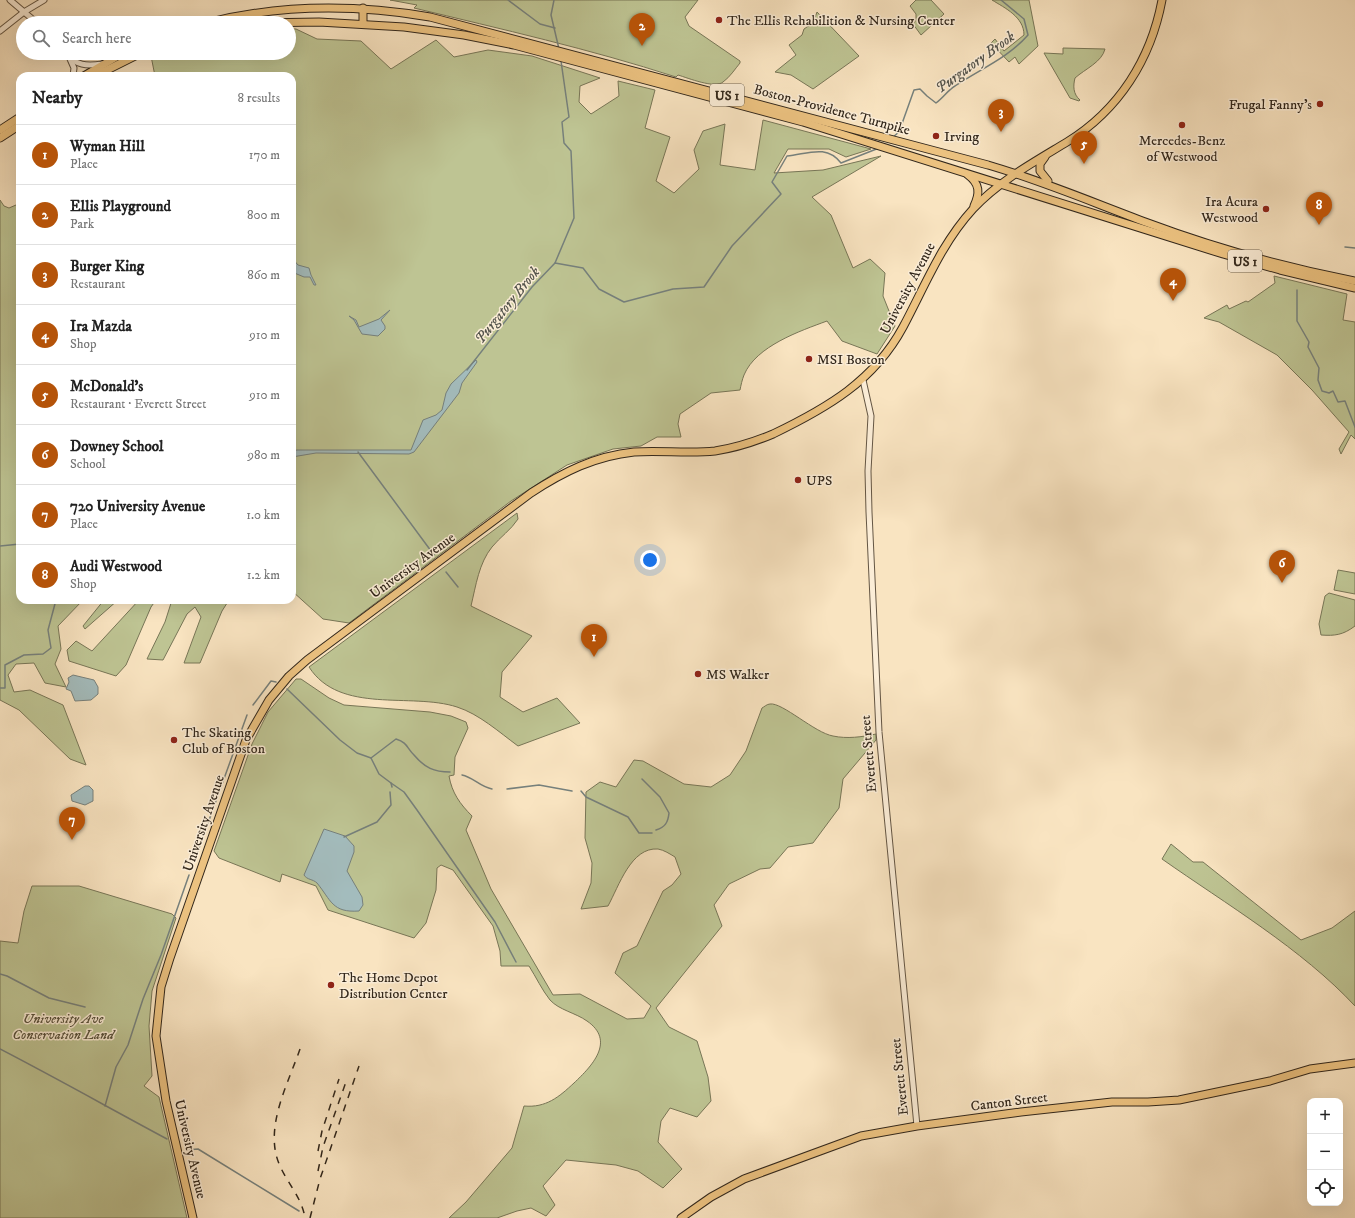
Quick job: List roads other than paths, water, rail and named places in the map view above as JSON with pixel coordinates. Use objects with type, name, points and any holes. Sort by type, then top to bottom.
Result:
[{"type":"main road","points":[[1001,184],[1093,123],[1109,108],[1126,87],[1140,64],[1151,41],[1162,0]]},
{"type":"main road","name":"Boston-Providence Turnpike","points":[[240,16],[295,8],[363,8],[430,17],[765,111],[962,171],[1138,228],[1265,266],[1355,288]]},
{"type":"main road","points":[[363,8],[363,24]]},
{"type":"main road","name":"Boston-Providence Turnpike","points":[[296,22],[404,27],[464,35],[556,53]]},
{"type":"main road","name":"Boston-Providence Turnpike","points":[[566,56],[902,141],[1017,173],[1138,219],[1262,260],[1355,281]]},
{"type":"main road","points":[[91,72],[111,60]]},
{"type":"main road","points":[[102,72],[127,60]]},
{"type":"main road","points":[[0,130],[16,120]]},
{"type":"main road","points":[[0,138],[16,128]]},
{"type":"main road","points":[[1048,153],[1041,163],[1040,171],[1043,177],[1057,187]]},
{"type":"main road","points":[[962,171],[974,180],[978,186],[978,196],[972,210]]},
{"type":"main road","name":"University Avenue","points":[[193,1218],[160,1071],[156,1036],[158,1004],[161,987],[170,958],[246,740],[269,700],[289,676],[306,660],[550,480],[588,462],[619,455],[650,452],[714,451],[756,441],[838,399],[863,380],[896,339],[939,256],[954,231],[972,210],[1001,184]]},
{"type":"main road","name":"Canton Street","points":[[681,1218],[711,1198],[744,1179],[852,1139],[917,1126],[996,1115],[1101,1103],[1160,1102],[1179,1100],[1270,1081],[1310,1069],[1355,1063]]},
{"type":"street","points":[[10,0],[29,16]]},
{"type":"street","points":[[19,16],[44,0]]},
{"type":"street","points":[[0,31],[16,18]]},
{"type":"street","points":[[71,60],[74,68],[74,72]]},
{"type":"street","points":[[74,60],[85,66],[104,64]]},
{"type":"street","name":"Everett Street","points":[[863,380],[871,416],[868,472],[869,514],[880,741],[917,1126]]},
{"type":"water","points":[[296,263],[298,265],[309,268],[316,285],[314,285],[310,277],[304,277],[296,274]]},
{"type":"water","points":[[390,310],[381,320],[385,326],[385,329],[378,336],[362,334],[354,320],[349,316],[356,320],[359,327],[379,319]]},
{"type":"water","points":[[476,360],[477,362],[462,383],[459,393],[414,452],[409,454],[316,453],[296,456],[297,450],[411,450],[423,420],[436,415],[442,410],[446,393],[451,384]]},
{"type":"water","points":[[73,675],[94,680],[98,687],[98,694],[91,700],[75,701],[71,691],[66,689],[69,682],[68,678]]},
{"type":"water","points":[[85,786],[89,786],[93,790],[93,801],[85,805],[72,801],[71,795]]},
{"type":"water","points":[[324,829],[345,836],[354,846],[354,852],[347,871],[362,897],[363,905],[359,911],[343,910],[338,908],[329,900],[317,883],[304,875]]},
{"type":"waterway","points":[[508,0],[540,24],[555,28]]},
{"type":"waterway","points":[[554,0],[551,15],[559,49]]},
{"type":"waterway","name":"Purgatory Brook","points":[[893,137],[899,132],[914,90],[920,89],[936,103],[952,88],[1003,57],[1028,35],[1024,19],[1001,0]]},
{"type":"waterway","points":[[555,263],[574,218],[571,151],[564,143],[562,122],[569,117],[561,61]]},
{"type":"waterway","name":"Purgatory Brook","points":[[467,370],[532,287],[555,263],[583,268],[599,289],[624,302],[673,289],[704,287],[732,246],[781,194],[772,182],[787,156],[809,152],[823,152],[835,157],[841,163],[879,148]]},
{"type":"waterway","points":[[1345,247],[1355,248]]},
{"type":"waterway","points":[[1297,290],[1297,321],[1309,342],[1308,347],[1319,368],[1318,380],[1322,391],[1329,393],[1333,391],[1338,402],[1345,401],[1355,427]]},
{"type":"waterway","points":[[358,452],[434,555]]},
{"type":"waterway","name":"Purgatory Brook","points":[[0,546],[16,544]]},
{"type":"waterway","points":[[446,572],[458,587]]},
{"type":"waterway","points":[[0,688],[5,688],[5,665],[24,655],[43,654],[51,648],[48,630],[55,604]]},
{"type":"waterway","points":[[253,705],[271,681],[276,682]]},
{"type":"waterway","points":[[287,689],[340,740],[357,753],[371,758],[396,739],[405,744],[426,766],[434,770],[450,772]]},
{"type":"waterway","points":[[195,859],[247,715]]},
{"type":"waterway","points":[[371,758],[379,774],[391,783],[392,787]]},
{"type":"waterway","points":[[462,775],[492,789]]},
{"type":"waterway","points":[[642,779],[660,797],[669,813],[666,824],[656,830]]},
{"type":"waterway","points":[[391,783],[404,792],[417,810],[495,922],[516,962]]},
{"type":"waterway","points":[[507,789],[539,785],[572,791]]},
{"type":"waterway","points":[[581,791],[586,797],[628,817],[639,833],[652,833]]},
{"type":"waterway","points":[[344,837],[377,822],[391,805],[390,792]]},
{"type":"waterway","points":[[105,1106],[116,1067],[128,1045],[143,999],[161,955],[189,875]]},
{"type":"waterway","points":[[0,974],[7,976],[49,998],[85,1007]]},
{"type":"waterway","points":[[0,1049],[167,1139]]},
{"type":"waterway","points":[[186,1150],[198,1149],[299,1211]]},
{"type":"railway","points":[[300,1049],[279,1107],[274,1137],[275,1152],[280,1166],[301,1204],[305,1218]]},
{"type":"railway","points":[[310,1218],[320,1179],[359,1066]]},
{"type":"railway","points":[[318,1151],[322,1131],[339,1079]]},
{"type":"railway","points":[[318,1171],[323,1147],[347,1079]]},
{"type":"place","name":"The Ellis Rehabilition & Nursing Center","points":[[719,20]]},
{"type":"place","name":"Ellis Playground","points":[[642,46]]},
{"type":"place","name":"Frugal Fanny's","points":[[1320,104]]},
{"type":"place","name":"Mercedes-Benz of Westwood","points":[[1182,125]]},
{"type":"place","name":"Burger King","points":[[1001,132]]},
{"type":"place","name":"Irving","points":[[936,136]]},
{"type":"place","name":"McDonald's","points":[[1084,164]]},
{"type":"place","name":"Ira Acura Westwood","points":[[1266,209]]},
{"type":"place","name":"Audi Westwood","points":[[1319,225]]},
{"type":"place","name":"Ira Mazda","points":[[1173,301]]},
{"type":"place","name":"MSI Boston","points":[[809,359]]},
{"type":"place","name":"UPS","points":[[798,480]]},
{"type":"place","name":"Downey School","points":[[1282,583]]},
{"type":"place","name":"Wyman Hill","points":[[594,657]]},
{"type":"place","name":"MS Walker","points":[[698,674]]},
{"type":"place","name":"The Skating Club of Boston","points":[[174,740]]},
{"type":"place","name":"720 University Avenue","points":[[72,840]]},
{"type":"place","name":"The Home Depot Distribution Center","points":[[331,985]]},
{"type":"park label","name":"University Ave Conservation Land","points":[[63,1026]]}]
